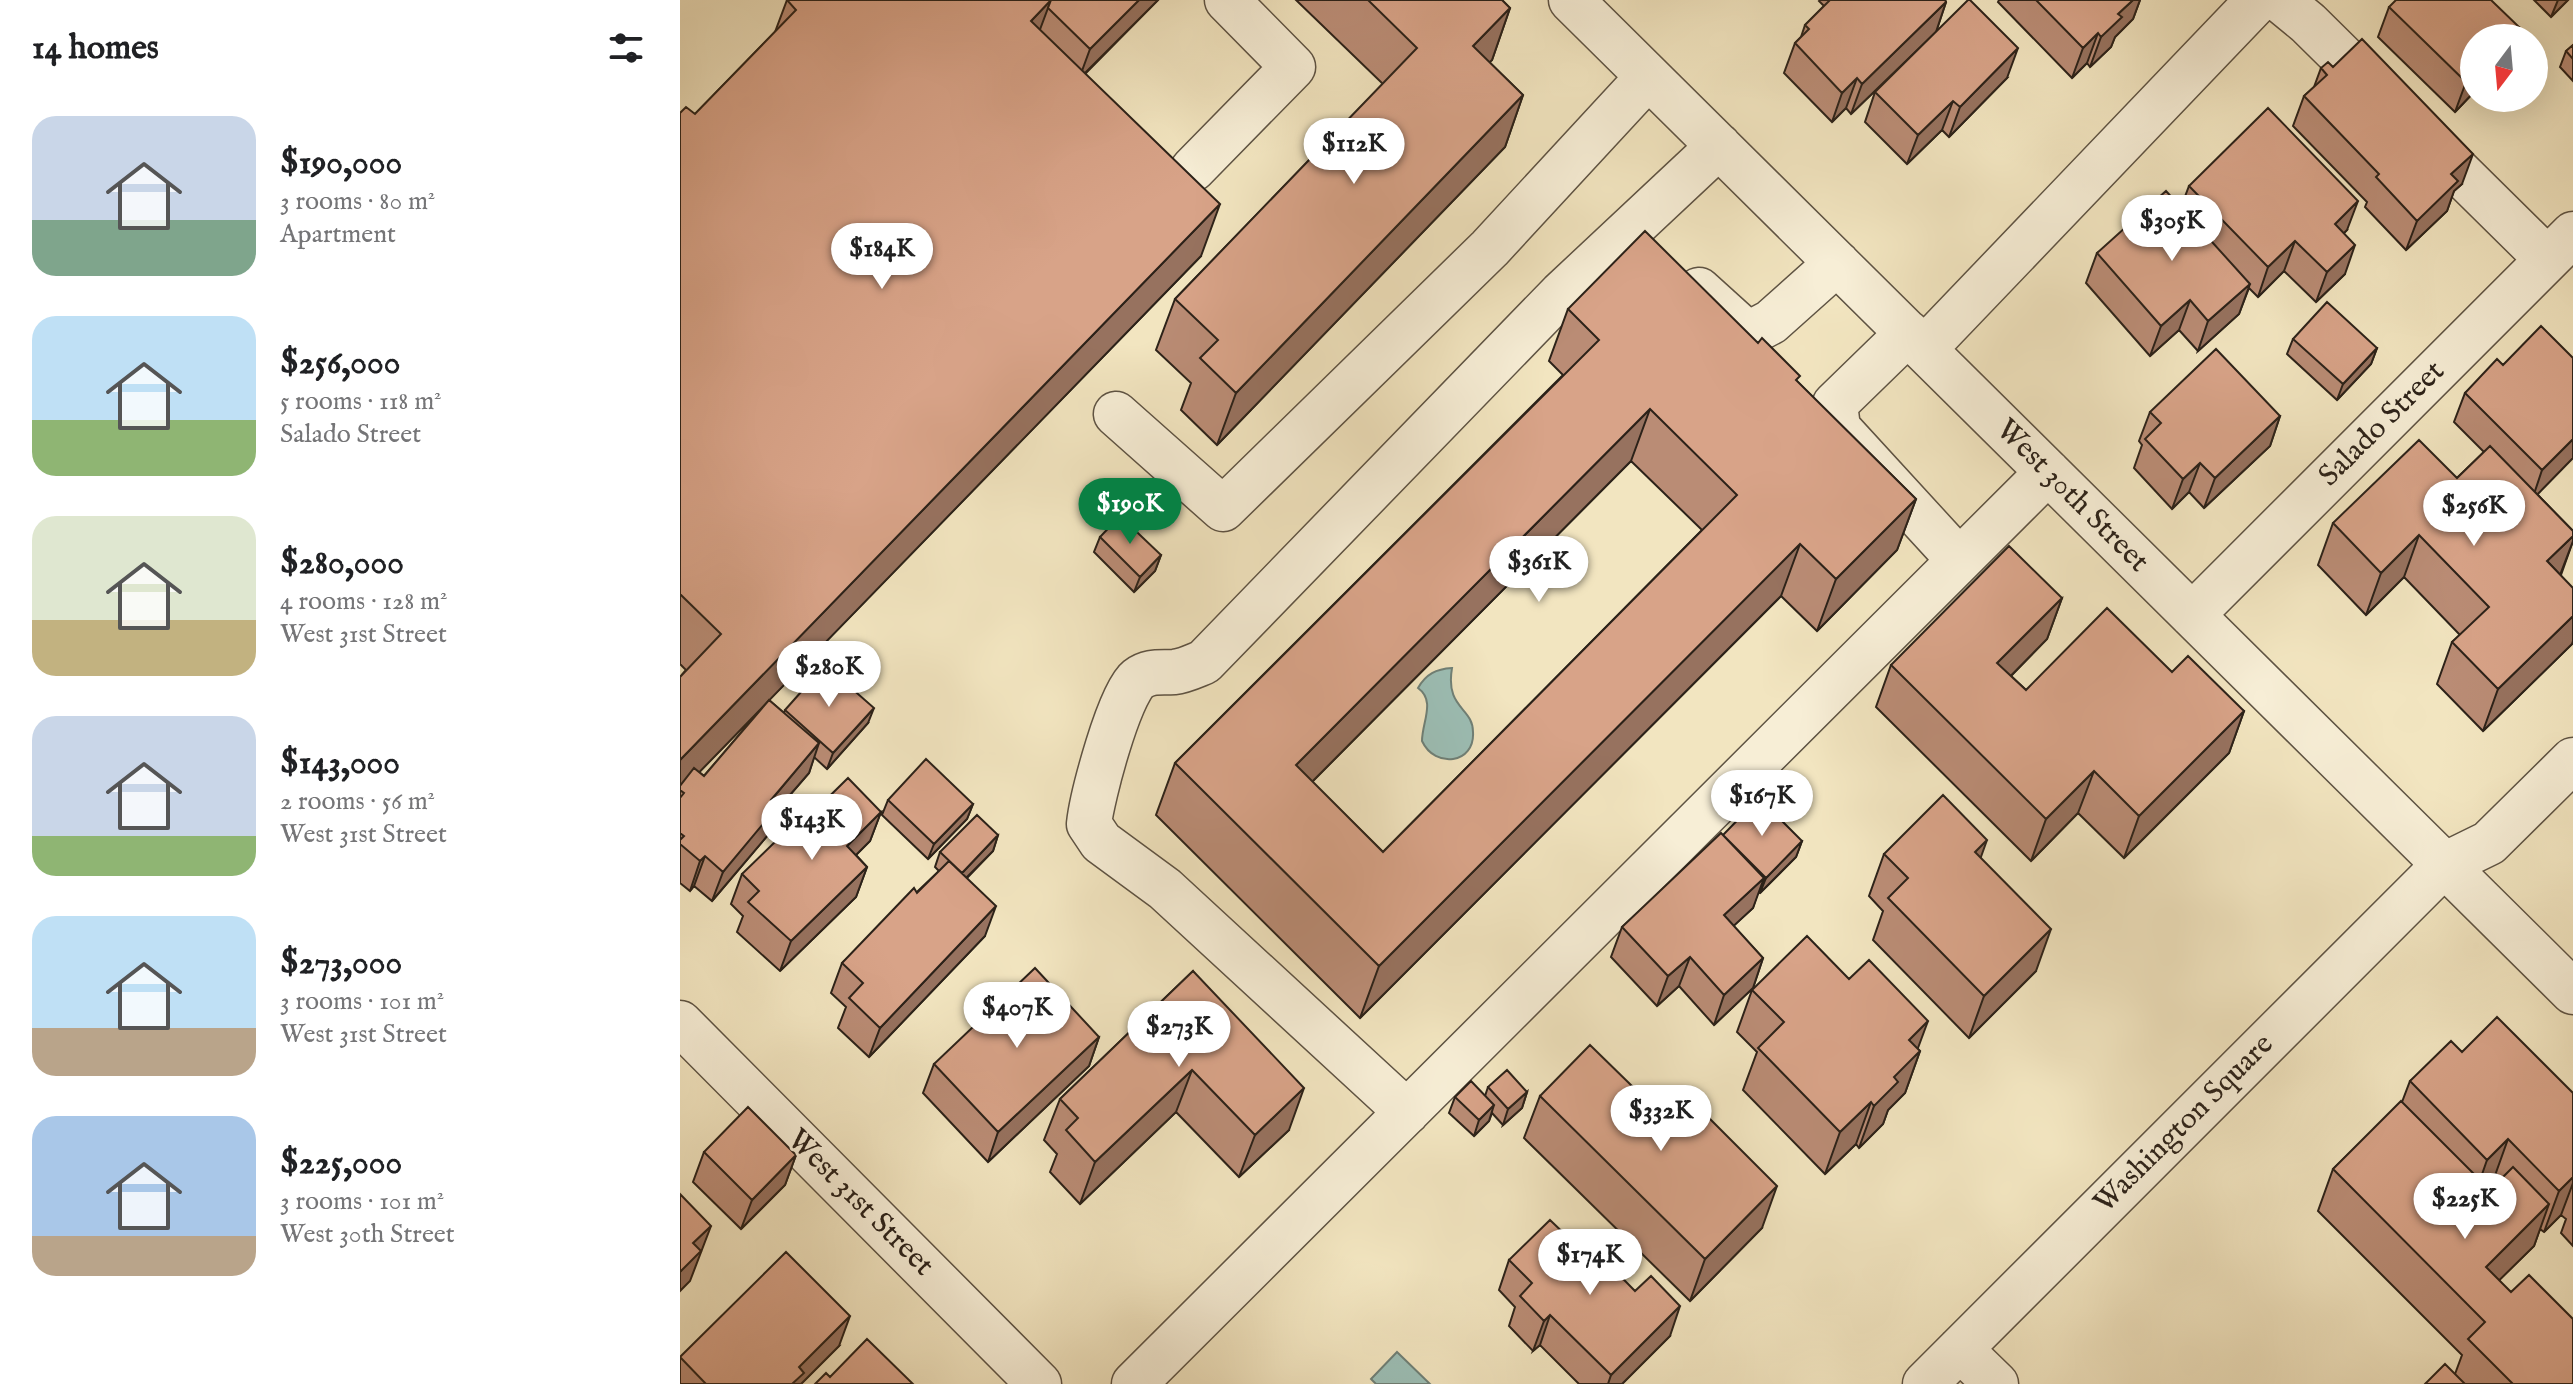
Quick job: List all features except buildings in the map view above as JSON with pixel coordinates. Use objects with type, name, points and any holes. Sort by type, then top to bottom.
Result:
[{"type":"street","points":[[1193,169],[1293,67],[1227,0]]},
{"type":"street","name":"West 30th Street","points":[[1571,0],[2573,992]]},
{"type":"street","points":[[1959,560],[1838,428],[1835,404],[1916,341],[2258,0]]},
{"type":"street","points":[[2280,0],[2560,246]]},
{"type":"street","points":[[1116,414],[1223,509],[1490,248],[1648,77]]},
{"type":"street","points":[[1407,1112],[1165,889],[1101,842],[1089,824],[1091,804],[1124,698],[1138,679],[1156,671],[1177,672],[1204,662],[1561,294],[1719,146]]},
{"type":"street","points":[[1632,228],[1741,328],[1754,331],[1771,322],[1837,263]]},
{"type":"street","name":"Salado Street","points":[[2192,615],[2560,246]]},
{"type":"street","points":[[1134,1384],[2048,472]]},
{"type":"street","name":"Washington Square","points":[[1925,1384],[2444,865],[2489,843],[2573,760]]},
{"type":"street","name":"West 31st Street","points":[[680,1023],[1039,1384]]},
{"type":"street","points":[[1960,1349],[1996,1384]]},
{"type":"water","points":[[1452,668],[1452,692],[1469,717],[1473,732],[1468,751],[1453,759],[1444,759],[1428,750],[1422,741],[1427,705],[1418,688],[1432,673]]},
{"type":"water","points":[[1397,1352],[1430,1384],[1376,1384],[1371,1379]]}]
